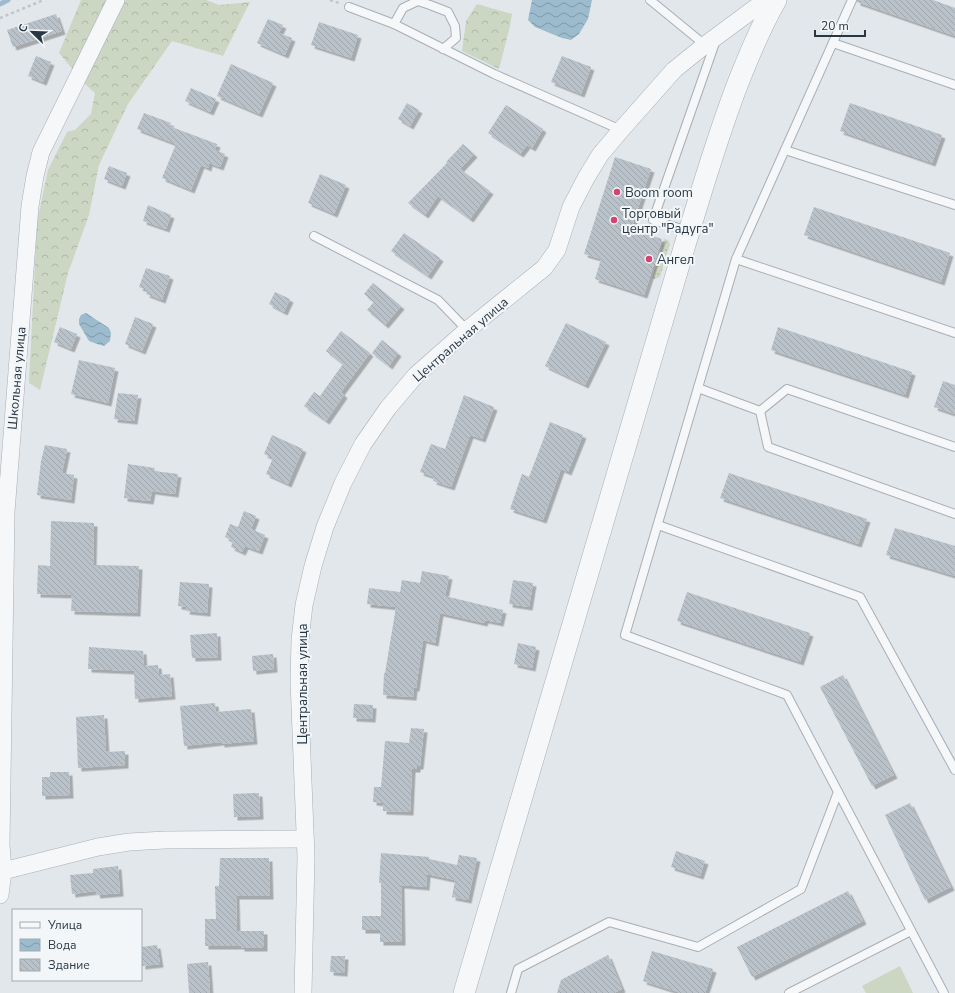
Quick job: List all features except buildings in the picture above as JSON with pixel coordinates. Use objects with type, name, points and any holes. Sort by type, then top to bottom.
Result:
[{"type":"street","name":"Школьная улица","points":[[0,895],[2,871],[1,845],[6,512],[30,206],[41,152],[116,0]]},
{"type":"street","name":"Центральная улица","points":[[303,993],[306,857],[299,681],[300,640],[304,605],[313,566],[325,527],[343,483],[364,444],[388,408],[416,375],[467,330],[544,268],[556,250],[571,207],[586,178],[600,155],[621,130],[674,70],[711,40],[766,0]]},
{"type":"street","points":[[464,993],[689,231],[720,135],[750,52],[776,0]]},
{"type":"street","points":[[2,871],[98,847],[129,842],[165,840],[305,839]]},
{"type":"lane","points":[[650,0],[711,40],[653,220],[689,231]]},
{"type":"lane","points":[[852,0],[736,259],[625,635],[787,695],[944,993]]},
{"type":"lane","points":[[394,24],[404,8],[418,1],[448,12],[455,26],[456,38],[443,49]]},
{"type":"lane","points":[[349,7],[394,24],[494,74],[621,130]]},
{"type":"lane","points":[[833,43],[955,84]]},
{"type":"lane","points":[[785,150],[955,205]]},
{"type":"lane","points":[[314,236],[438,300],[467,330]]},
{"type":"lane","points":[[736,259],[955,333]]},
{"type":"lane","points":[[698,388],[760,411]]},
{"type":"lane","points":[[760,411],[788,389],[955,447]]},
{"type":"lane","points":[[760,411],[768,447],[955,514]]},
{"type":"lane","points":[[658,525],[860,597],[955,770]]},
{"type":"lane","points":[[511,993],[518,968],[609,922],[698,947],[801,889],[838,792]]},
{"type":"lane","points":[[789,993],[911,931]]},
{"type":"path","points":[[0,18],[44,0]]},
{"type":"green space","points":[[81,0],[206,0],[219,5],[250,2],[223,56],[172,41],[128,104],[99,165],[89,215],[68,273],[40,390],[29,383],[37,222],[48,170],[67,132],[75,130],[91,114],[95,93],[85,84],[59,53]]},
{"type":"green space","points":[[477,4],[512,14],[499,69],[462,51],[466,21]]},
{"type":"green space","points":[[664,239],[668,240],[670,244],[660,277],[655,279],[652,278]]},
{"type":"green space","points":[[900,966],[913,993],[866,993],[862,986]]},
{"type":"water","points":[[532,0],[592,0],[588,19],[579,34],[571,40],[535,27],[528,20]]},
{"type":"water","points":[[86,313],[109,328],[111,333],[110,341],[104,346],[89,341],[79,324],[81,315]]},
{"type":"waterway","points":[[0,4],[8,0]]},
{"type":"place","name":"Boom room","points":[[617,192]]},
{"type":"place","name":"Торговый центр \"Радуга\"","points":[[614,220]]},
{"type":"place","name":"Ангел","points":[[649,259]]}]
